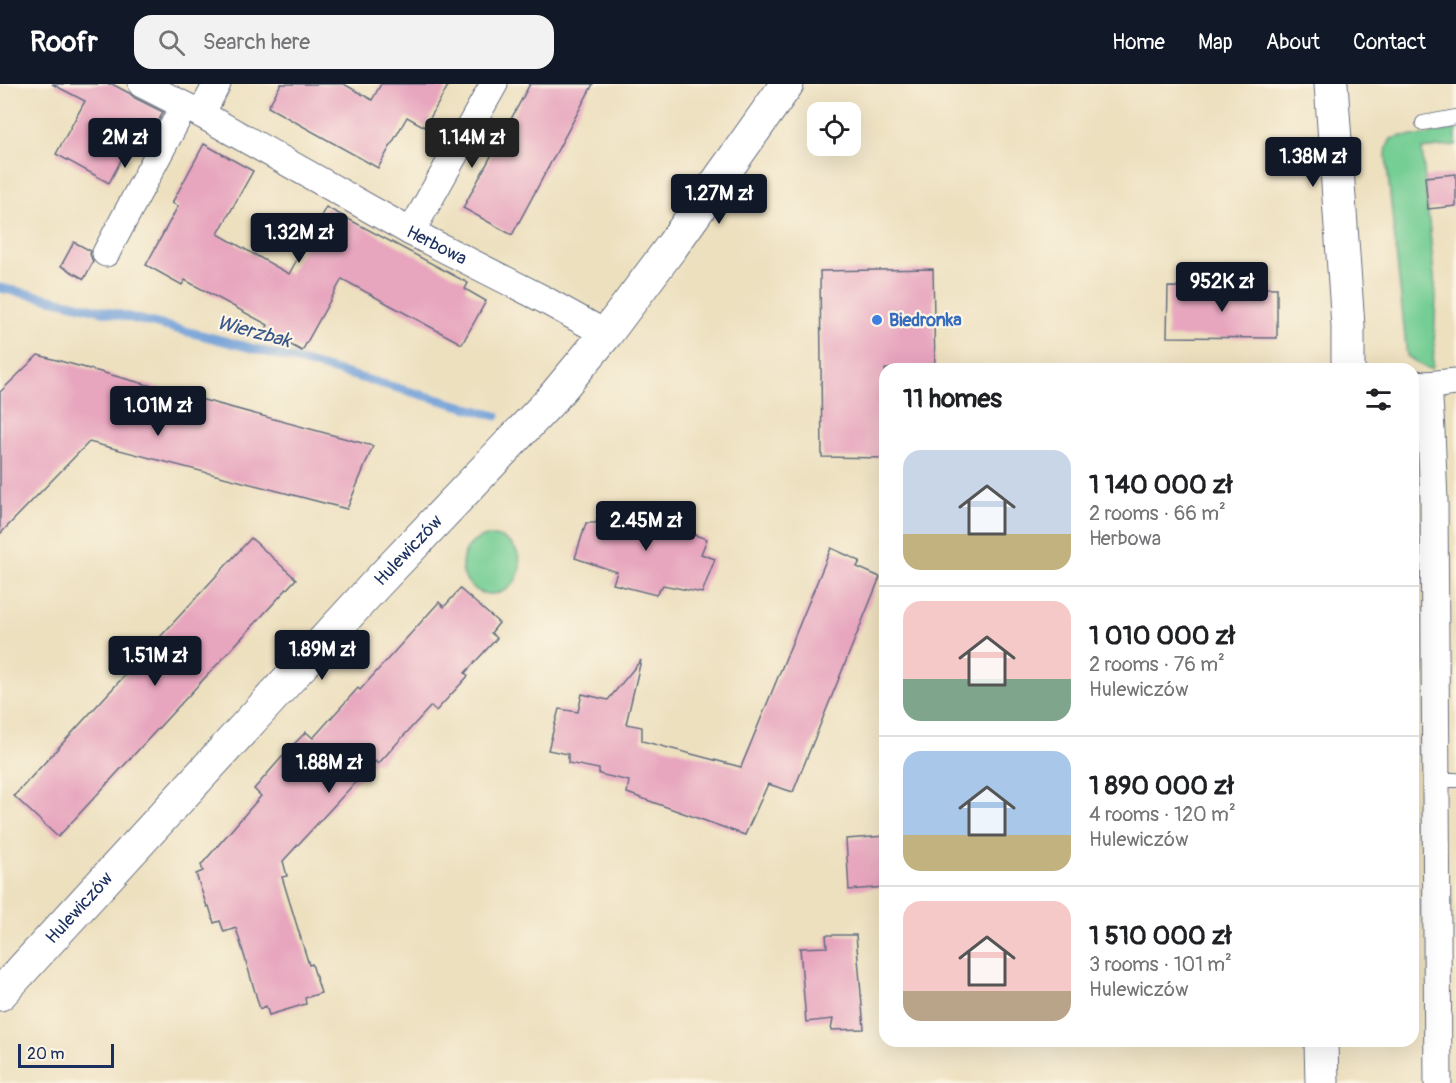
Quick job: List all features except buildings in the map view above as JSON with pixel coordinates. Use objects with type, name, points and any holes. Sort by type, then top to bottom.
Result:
[{"type":"street","name":"Herbowa","points":[[142,84],[193,110],[411,232],[543,299],[606,334]]},
{"type":"street","points":[[106,253],[193,110],[217,84]]},
{"type":"street","points":[[411,232],[494,84]]},
{"type":"street","name":"Hulewiczów","points":[[0,994],[369,592],[552,399],[606,334],[672,246],[787,84]]},
{"type":"street","points":[[1331,84],[1348,326],[1348,363]]},
{"type":"street","points":[[1438,1083],[1446,780],[1431,431],[1420,385],[1456,382]]},
{"type":"street","points":[[1321,1047],[1322,1083]]},
{"type":"lane","points":[[1423,123],[1456,117]]},
{"type":"green space","points":[[1456,129],[1456,145],[1422,149],[1436,296],[1433,367],[1431,369],[1407,356],[1386,156],[1391,139],[1401,136],[1419,136]]},
{"type":"green space","points":[[485,536],[497,536],[512,544],[520,559],[520,571],[512,586],[497,594],[485,594],[470,586],[462,571],[462,559],[470,544]]},
{"type":"waterway","name":"Wierzbak","points":[[0,288],[187,331],[496,416]]},
{"type":"place","name":"Biedronka","points":[[877,320]]}]
